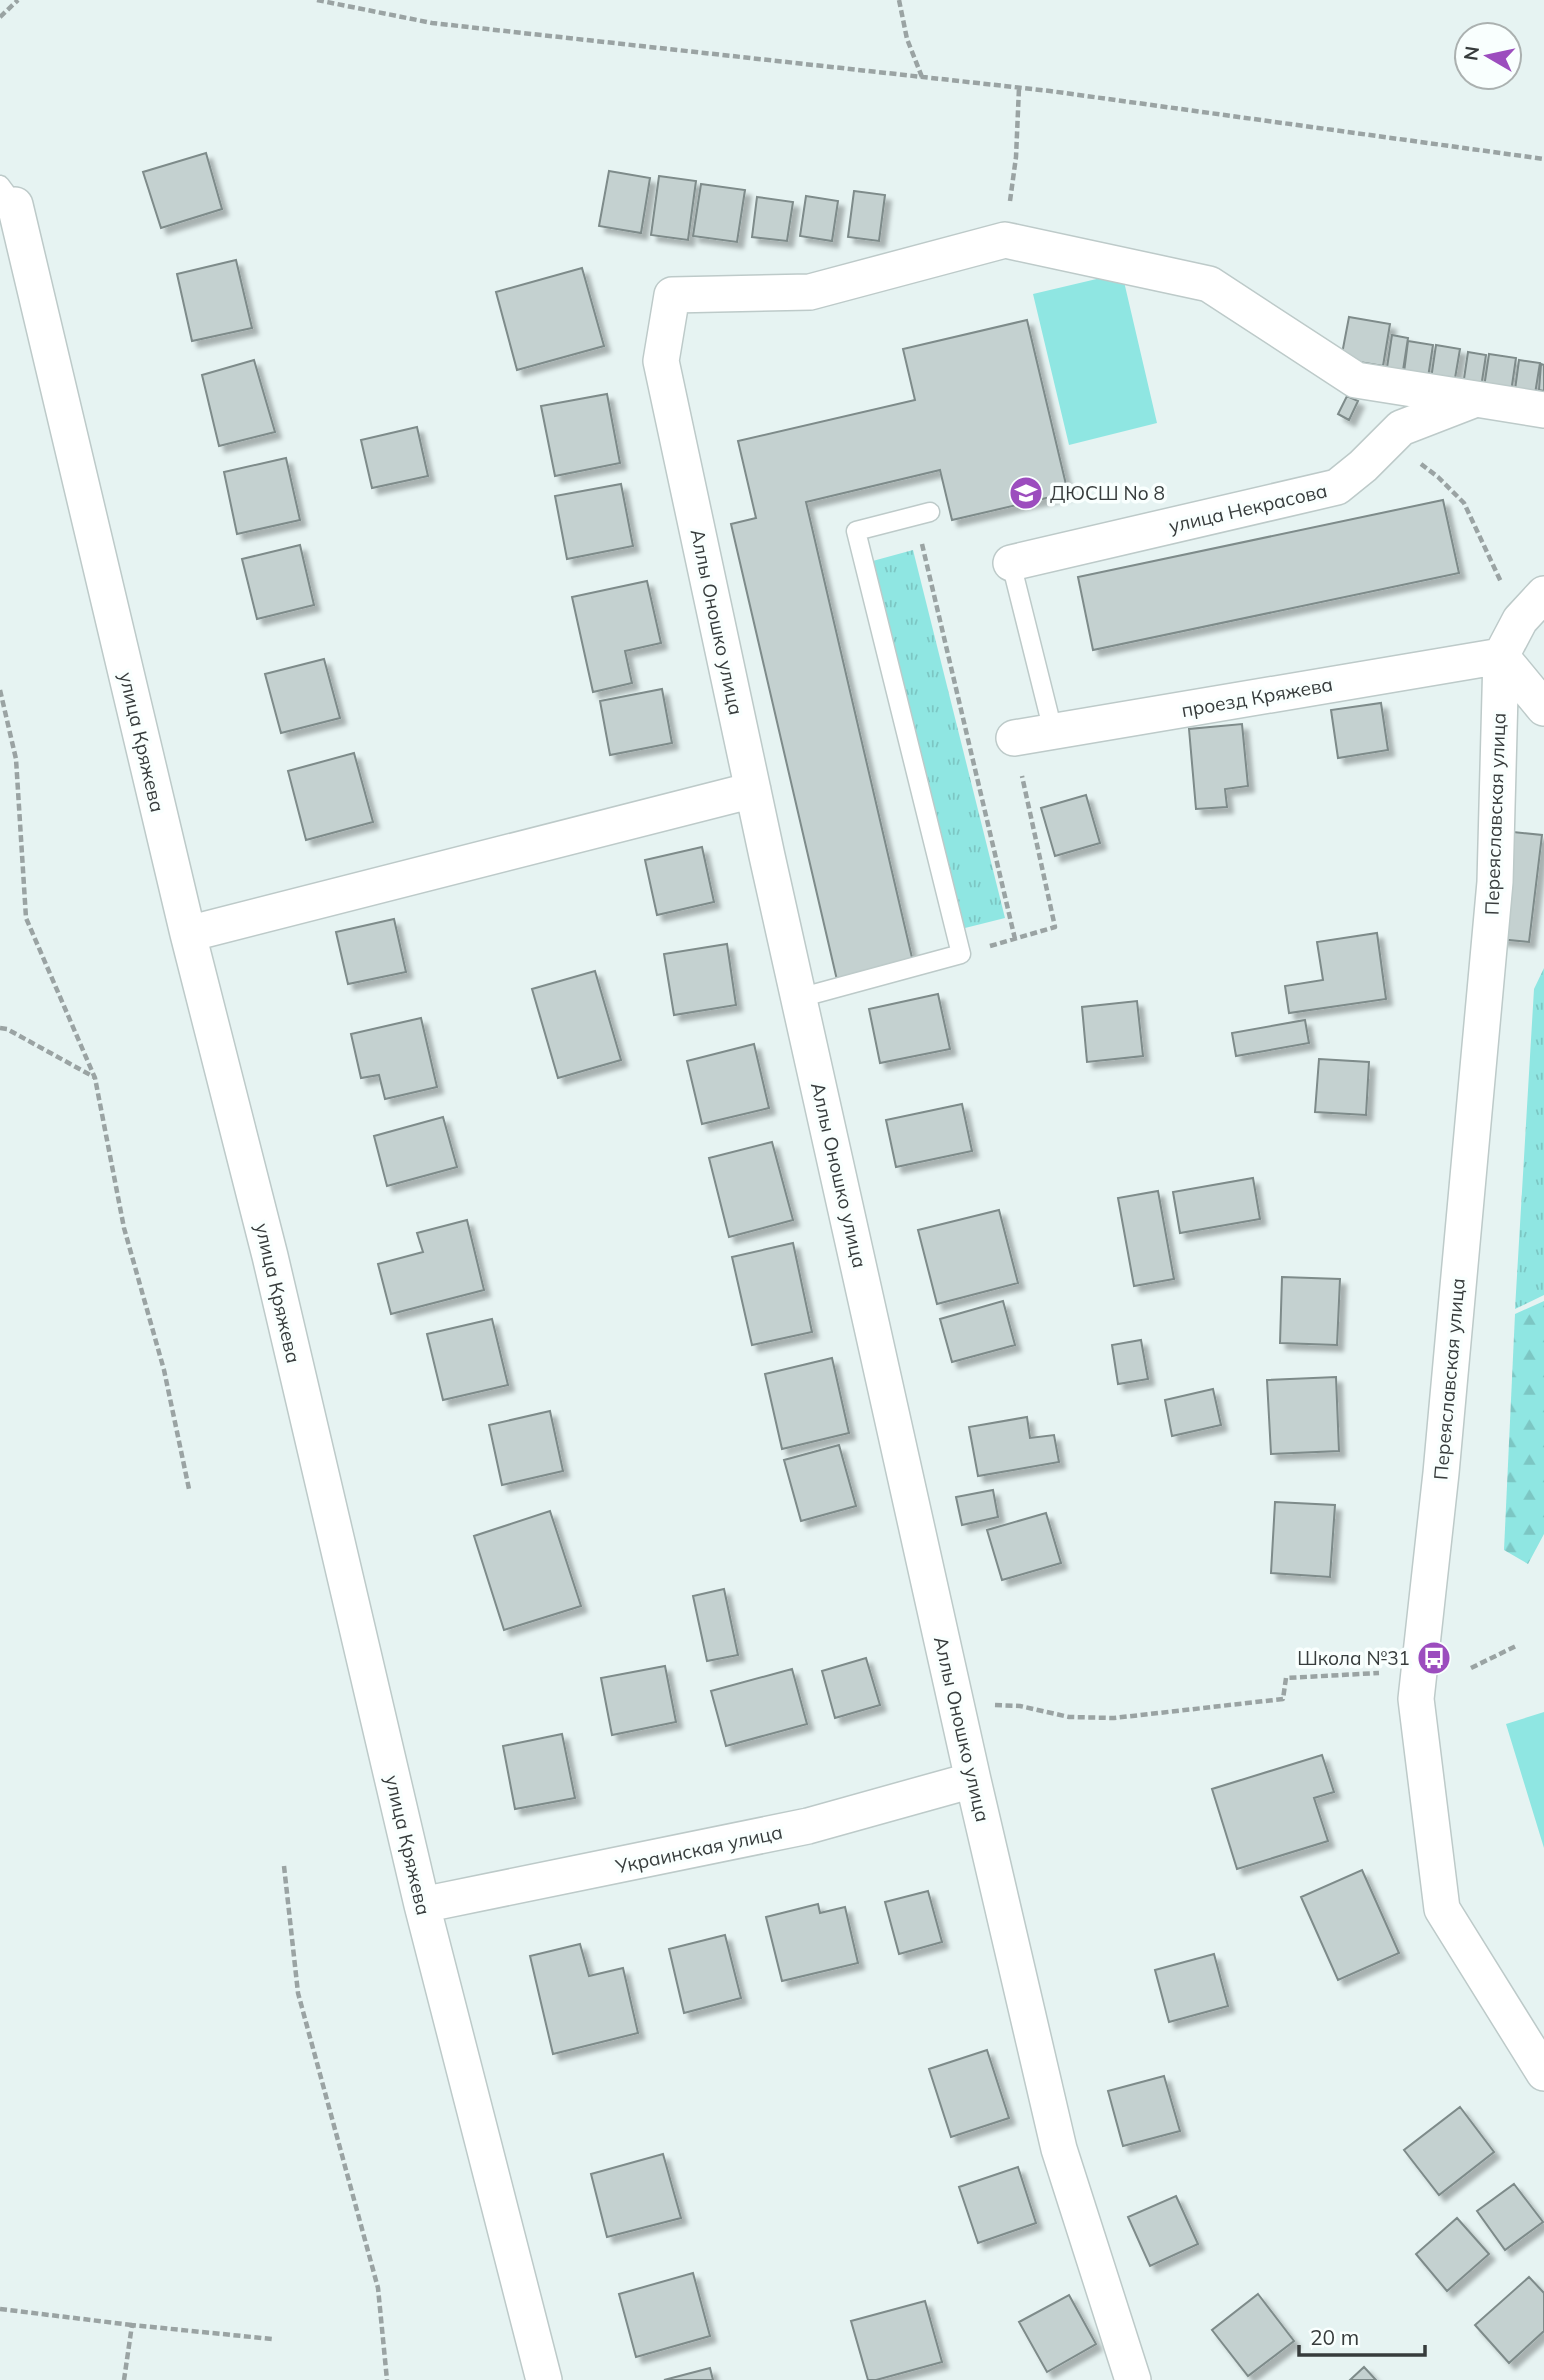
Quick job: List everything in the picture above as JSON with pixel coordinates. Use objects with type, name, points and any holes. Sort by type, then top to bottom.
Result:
[{"type":"street","name":"улица Кряжева","points":[[8,195],[188,934],[273,1270],[422,1905],[544,2380]]},
{"type":"street","points":[[1005,240],[1209,284],[1356,380],[1544,410]]},
{"type":"street","name":"Аллы Оношко улица","points":[[1005,240],[810,292],[672,295],[662,361],[752,790],[973,1780],[1059,2149],[1133,2380]]},
{"type":"street","name":"улица Некрасова","points":[[1011,563],[1337,487],[1363,466],[1401,428],[1476,399]]},
{"type":"street","points":[[1544,594],[1520,620],[1501,656],[1544,708]]},
{"type":"street","name":"проезд Кряжева","points":[[1014,738],[1501,656]]},
{"type":"street","name":"Переяславская улица","points":[[1501,656],[1495,882],[1443,1445],[1416,1699],[1443,1909],[1544,2073]]},
{"type":"street","points":[[188,934],[752,790]]},
{"type":"street","name":"Украинская улица","points":[[422,1905],[808,1826],[973,1780]]},
{"type":"lane","points":[[799,999],[961,954],[856,531],[923,514]]},
{"type":"lane","points":[[1011,563],[1053,731]]},
{"type":"path","points":[[0,17],[18,0]]},
{"type":"path","points":[[317,0],[432,23],[1019,88],[1544,159]]},
{"type":"path","points":[[899,0],[907,38],[922,77]]},
{"type":"path","points":[[1005,240],[1016,157],[1019,88]]},
{"type":"path","points":[[1363,466],[1413,457],[1438,477],[1464,503],[1520,620]]},
{"type":"path","points":[[923,514],[1015,939]]},
{"type":"path","points":[[0,690],[16,759],[26,918],[95,1078],[124,1228],[164,1370],[189,1489]]},
{"type":"path","points":[[961,954],[1055,927],[1014,738]]},
{"type":"path","points":[[0,1028],[8,1029],[95,1078]]},
{"type":"path","points":[[1471,1668],[1518,1646]]},
{"type":"path","points":[[956,1702],[1020,1706],[1069,1717],[1114,1718],[1283,1699],[1286,1678],[1419,1671]]},
{"type":"path","points":[[285,1866],[298,1993],[378,2288],[387,2380]]},
{"type":"path","points":[[0,2309],[272,2339]]},
{"type":"path","points":[[124,2380],[132,2325]]},
{"type":"green space","points":[[1122,273],[1157,423],[1069,445],[1033,294]]},
{"type":"green space","points":[[913,550],[1005,918],[961,929],[869,562]]},
{"type":"green space","points":[[1544,968],[1544,1295],[1515,1309],[1534,989]]},
{"type":"green space","points":[[1544,1301],[1544,1534],[1528,1564],[1504,1550],[1515,1314]]},
{"type":"green space","points":[[1544,1712],[1544,1848],[1506,1724]]},
{"type":"building","points":[[206,153],[222,209],[161,228],[143,172]]},
{"type":"building","points":[[609,171],[650,178],[641,233],[599,226]]},
{"type":"building","points":[[659,176],[696,181],[688,240],[651,235]]},
{"type":"building","points":[[701,184],[745,190],[737,242],[693,236]]},
{"type":"building","points":[[854,191],[885,195],[879,241],[848,237]]},
{"type":"building","points":[[806,196],[838,201],[832,241],[800,236]]},
{"type":"building","points":[[757,197],[793,202],[787,241],[752,237]]},
{"type":"building","points":[[236,260],[252,328],[192,341],[177,274]]},
{"type":"building","points":[[582,268],[604,346],[517,370],[496,292]]},
{"type":"building","points":[[1349,317],[1390,324],[1383,366],[1341,359]]},
{"type":"building","points":[[1027,320],[1068,493],[952,520],[940,470],[806,502],[913,962],[837,980],[731,524],[756,518],[738,441],[915,400],[903,349]]},
{"type":"building","points":[[1392,335],[1408,338],[1402,377],[1386,374]]},
{"type":"building","points":[[1408,341],[1433,345],[1427,384],[1403,380]]},
{"type":"building","points":[[1436,345],[1460,349],[1454,384],[1431,379]]},
{"type":"building","points":[[1468,352],[1486,355],[1480,394],[1462,392]]},
{"type":"building","points":[[1489,354],[1516,358],[1510,399],[1483,394]]},
{"type":"building","points":[[254,360],[275,432],[219,446],[202,375]]},
{"type":"building","points":[[1519,360],[1540,363],[1534,400],[1514,397]]},
{"type":"building","points":[[1541,364],[1544,365],[1544,391],[1539,390]]},
{"type":"building","points":[[607,394],[620,463],[555,476],[541,406]]},
{"type":"building","points":[[1347,396],[1358,401],[1349,420],[1338,414]]},
{"type":"building","points":[[417,427],[428,476],[372,488],[361,440]]},
{"type":"building","points":[[286,458],[300,520],[237,534],[224,472]]},
{"type":"building","points":[[621,484],[633,546],[567,559],[555,496]]},
{"type":"building","points":[[1443,500],[1459,573],[1093,650],[1078,577]]},
{"type":"building","points":[[300,545],[314,605],[257,619],[242,559]]},
{"type":"building","points":[[647,581],[661,643],[625,651],[632,683],[593,692],[572,597]]},
{"type":"building","points":[[324,659],[340,718],[281,733],[265,674]]},
{"type":"building","points":[[662,689],[672,743],[610,755],[600,701]]},
{"type":"building","points":[[1381,703],[1388,750],[1338,758],[1331,710]]},
{"type":"building","points":[[1242,724],[1248,786],[1225,789],[1227,807],[1196,809],[1189,729]]},
{"type":"building","points":[[354,753],[373,822],[306,840],[288,771]]},
{"type":"building","points":[[1086,795],[1100,843],[1055,856],[1041,808]]},
{"type":"building","points":[[1513,832],[1542,835],[1529,942],[1499,939]]},
{"type":"building","points":[[702,847],[714,902],[657,915],[645,860]]},
{"type":"building","points":[[394,919],[406,972],[348,984],[336,932]]},
{"type":"building","points":[[1377,933],[1386,999],[1289,1013],[1285,986],[1323,980],[1317,942]]},
{"type":"building","points":[[727,944],[736,1005],[674,1015],[664,954]]},
{"type":"building","points":[[595,971],[621,1060],[558,1078],[532,989]]},
{"type":"building","points":[[938,994],[950,1049],[880,1063],[869,1009]]},
{"type":"building","points":[[1137,1001],[1143,1056],[1087,1062],[1082,1007]]},
{"type":"building","points":[[421,1018],[437,1087],[385,1099],[379,1075],[361,1078],[351,1034]]},
{"type":"building","points":[[1305,1020],[1309,1043],[1236,1056],[1232,1033]]},
{"type":"building","points":[[754,1044],[769,1108],[702,1124],[687,1061]]},
{"type":"building","points":[[1319,1059],[1369,1062],[1366,1115],[1315,1112]]},
{"type":"building","points":[[962,1104],[972,1151],[896,1167],[886,1120]]},
{"type":"building","points":[[443,1117],[457,1167],[387,1186],[374,1136]]},
{"type":"building","points":[[772,1142],[793,1220],[729,1237],[709,1158]]},
{"type":"building","points":[[1253,1178],[1260,1219],[1180,1233],[1173,1192]]},
{"type":"building","points":[[1158,1191],[1174,1279],[1134,1286],[1118,1198]]},
{"type":"building","points":[[999,1210],[1018,1283],[937,1304],[918,1230]]},
{"type":"building","points":[[467,1220],[484,1290],[391,1314],[378,1264],[423,1252],[417,1233]]},
{"type":"building","points":[[793,1243],[812,1332],[752,1345],[732,1257]]},
{"type":"building","points":[[1282,1277],[1340,1279],[1337,1345],[1280,1343]]},
{"type":"building","points":[[1003,1301],[1015,1345],[952,1362],[940,1319]]},
{"type":"building","points":[[492,1319],[508,1385],[443,1400],[427,1334]]},
{"type":"building","points":[[1141,1340],[1148,1379],[1118,1384],[1112,1345]]},
{"type":"building","points":[[832,1358],[849,1433],[782,1449],[765,1374]]},
{"type":"building","points":[[1336,1377],[1339,1451],[1271,1454],[1267,1380]]},
{"type":"building","points":[[1213,1389],[1221,1425],[1172,1436],[1165,1400]]},
{"type":"building","points":[[550,1411],[563,1471],[502,1485],[489,1425]]},
{"type":"building","points":[[1027,1417],[1030,1438],[1054,1435],[1059,1462],[978,1476],[969,1427]]},
{"type":"building","points":[[839,1445],[856,1506],[801,1521],[784,1460]]},
{"type":"building","points":[[993,1490],[998,1517],[962,1525],[956,1497]]},
{"type":"building","points":[[1275,1502],[1335,1505],[1330,1577],[1271,1573]]},
{"type":"building","points":[[550,1511],[581,1606],[504,1630],[474,1536]]},
{"type":"building","points":[[1046,1513],[1061,1563],[1002,1580],[987,1530]]},
{"type":"building","points":[[724,1589],[738,1655],[707,1661],[693,1596]]},
{"type":"building","points":[[866,1658],[880,1705],[835,1718],[822,1671]]},
{"type":"building","points":[[665,1666],[676,1722],[612,1735],[601,1678]]},
{"type":"building","points":[[792,1669],[807,1724],[726,1746],[711,1691]]},
{"type":"building","points":[[562,1734],[575,1798],[515,1809],[503,1746]]},
{"type":"building","points":[[1322,1755],[1334,1792],[1314,1798],[1328,1841],[1237,1869],[1212,1789]]},
{"type":"building","points":[[1362,1870],[1399,1953],[1338,1980],[1301,1897]]},
{"type":"building","points":[[928,1891],[942,1942],[899,1954],[885,1902]]},
{"type":"building","points":[[818,1904],[820,1913],[845,1907],[858,1963],[782,1981],[766,1917]]},
{"type":"building","points":[[725,1935],[741,1998],[684,2013],[669,1949]]},
{"type":"building","points":[[580,1944],[589,1976],[623,1968],[638,2033],[553,2054],[530,1956]]},
{"type":"building","points":[[1214,1954],[1228,2006],[1169,2022],[1155,1970]]},
{"type":"building","points":[[987,2050],[1009,2118],[951,2137],[929,2069]]},
{"type":"building","points":[[1164,2076],[1180,2131],[1123,2146],[1108,2091]]},
{"type":"building","points":[[1460,2107],[1494,2152],[1439,2195],[1404,2150]]},
{"type":"building","points":[[663,2154],[681,2218],[607,2237],[591,2174]]},
{"type":"building","points":[[1018,2167],[1036,2223],[978,2243],[959,2187]]},
{"type":"building","points":[[1514,2184],[1543,2222],[1505,2250],[1477,2211]]},
{"type":"building","points":[[1176,2196],[1198,2244],[1150,2266],[1128,2217]]},
{"type":"building","points":[[1457,2218],[1489,2254],[1447,2291],[1416,2254]]},
{"type":"building","points":[[693,2273],[710,2336],[636,2357],[619,2294]]},
{"type":"building","points":[[1529,2277],[1544,2293],[1544,2331],[1509,2363],[1475,2325]]},
{"type":"building","points":[[1258,2294],[1294,2341],[1248,2376],[1212,2330]]},
{"type":"building","points":[[1069,2295],[1096,2344],[1047,2372],[1019,2322]]},
{"type":"building","points":[[925,2301],[942,2362],[868,2380],[851,2321]]},
{"type":"building","points":[[1364,2367],[1376,2380],[1350,2380]]},
{"type":"building","points":[[710,2368],[713,2380],[664,2380]]},
{"type":"place","name":"ДЮСШ No 8","points":[[1026,493]]},
{"type":"place","name":"Школа №31","points":[[1434,1658]]}]
